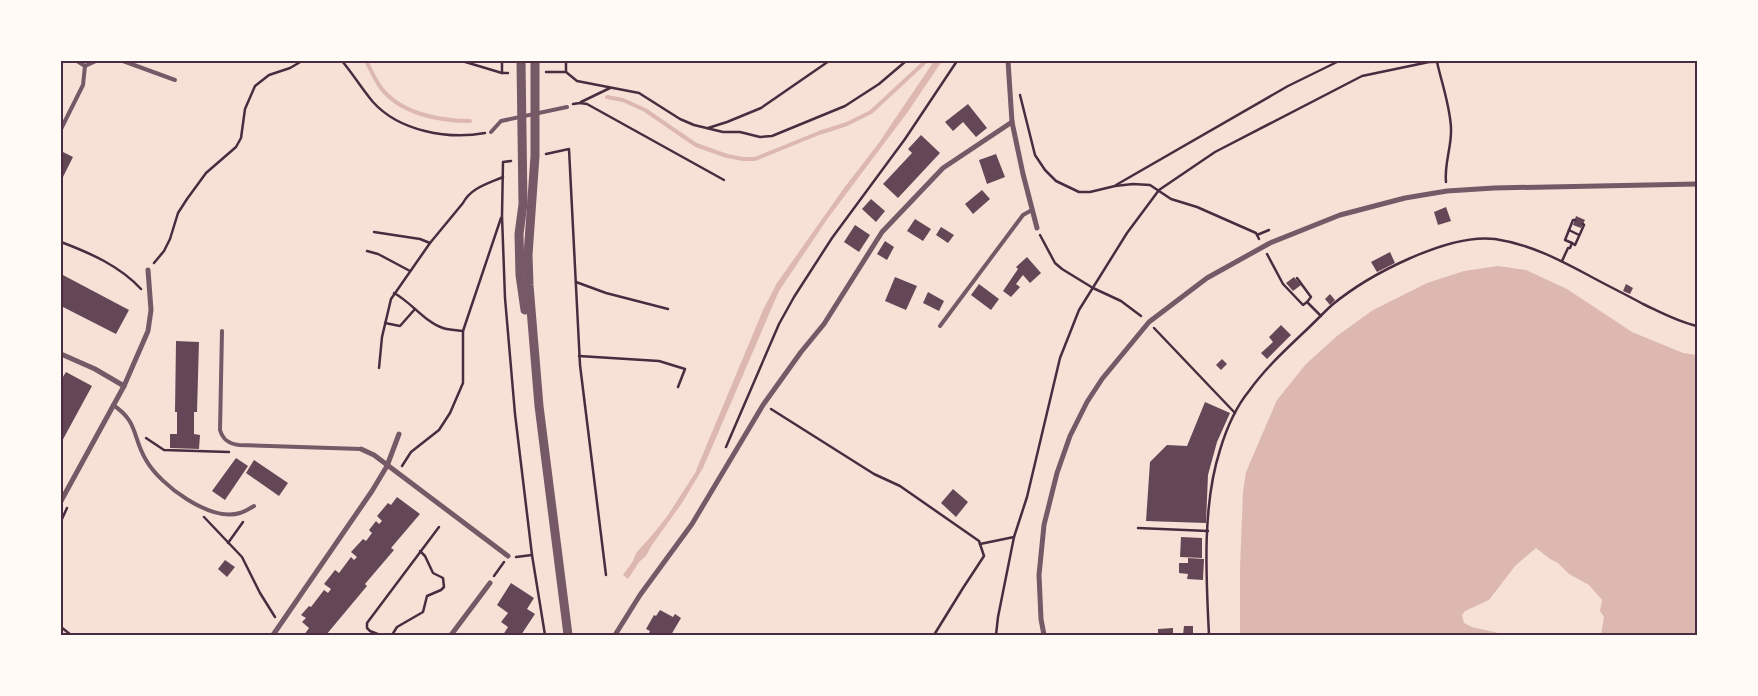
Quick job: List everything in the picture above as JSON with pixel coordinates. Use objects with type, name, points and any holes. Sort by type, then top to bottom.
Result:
[{"type":"street","points":[[521,61],[523,204],[519,234],[520,275],[532,334]]},
{"type":"street","points":[[534,61],[535,156],[528,254],[532,334],[540,415],[568,635]]},
{"type":"street","points":[[1008,61],[1012,122],[1037,228]]},
{"type":"street","points":[[616,635],[640,596],[692,524],[764,405],[801,352],[844,296],[882,232],[943,168],[1012,122]]},
{"type":"street","points":[[1044,635],[1041,620],[1039,575],[1044,525],[1057,473],[1070,436],[1087,402],[1102,379],[1149,322],[1206,278],[1270,243],[1340,216],[1406,198],[1447,191],[1494,188],[1697,184]]},
{"type":"street","points":[[61,501],[124,386],[148,331],[151,310],[148,270]]},
{"type":"street","points":[[61,354],[95,369],[124,386]]},
{"type":"street","points":[[273,635],[372,491],[387,466],[399,434]]},
{"type":"street","points":[[361,450],[368,452],[396,472],[508,556]]},
{"type":"street","points":[[450,635],[490,583]]},
{"type":"lane","points":[[77,61],[85,66]]},
{"type":"lane","points":[[85,66],[96,61]]},
{"type":"lane","points":[[123,61],[175,80]]},
{"type":"lane","points":[[61,129],[83,85],[85,66]]},
{"type":"lane","points":[[491,132],[501,121],[567,107]]},
{"type":"lane","points":[[940,326],[1023,215],[1032,210]]},
{"type":"lane","points":[[222,330],[220,430],[224,439],[232,444],[239,445],[361,450]]},
{"type":"lane","points":[[113,405],[129,418],[147,462],[179,495],[200,507],[220,514],[240,514],[254,506]]},
{"type":"path","points":[[148,270],[164,251],[178,213],[187,198],[206,174],[236,147],[241,138],[245,109],[255,86],[269,75],[290,68],[302,61]]},
{"type":"path","points":[[342,61],[374,102],[388,114],[408,125],[448,136],[491,132]]},
{"type":"path","points":[[462,61],[502,74],[508,73]]},
{"type":"path","points":[[502,61],[502,74]]},
{"type":"path","points":[[566,61],[566,72]]},
{"type":"path","points":[[707,128],[728,122],[761,108],[829,61]]},
{"type":"path","points":[[543,72],[566,72],[577,81],[639,93],[680,119],[694,125],[723,132],[740,132],[760,137],[772,136],[846,106],[879,84],[906,61]]},
{"type":"path","points":[[727,466],[726,448],[779,324],[794,297],[832,238],[905,139],[956,61]]},
{"type":"path","points":[[1115,186],[1288,86],[1339,61]]},
{"type":"path","points":[[996,635],[1014,537],[1027,498],[1060,358],[1079,310],[1127,233],[1159,190],[1215,152],[1362,76],[1429,62],[1488,61]]},
{"type":"path","points":[[1436,62],[1446,96],[1451,129],[1445,172],[1447,191]]},
{"type":"path","points":[[567,107],[580,103],[610,88]]},
{"type":"path","points":[[1020,92],[1035,155],[1045,170],[1056,181],[1079,192],[1090,192],[1133,184],[1150,185],[1171,199],[1197,207],[1256,233],[1259,239]]},
{"type":"path","points":[[580,103],[587,104],[724,180]]},
{"type":"path","points":[[541,155],[569,149],[579,356],[606,575]]},
{"type":"path","points":[[511,161],[503,162],[502,216],[505,298],[515,414],[532,555],[545,635]]},
{"type":"path","points":[[379,368],[386,323],[394,293],[430,243],[473,190],[503,177]]},
{"type":"path","points":[[396,472],[411,452],[439,430],[450,413],[463,383],[463,332],[502,216]]},
{"type":"path","points":[[1568,248],[1566,247],[1568,242],[1565,240],[1573,220],[1575,220]]},
{"type":"path","points":[[1568,242],[1575,245],[1583,224]]},
{"type":"path","points":[[1037,228],[1055,262],[1062,269],[1093,288],[1121,301],[1141,316]]},
{"type":"path","points":[[1257,236],[1269,230]]},
{"type":"path","points":[[1569,230],[1580,235]]},
{"type":"path","points":[[374,232],[420,239],[430,243]]},
{"type":"path","points":[[1209,635],[1206,565],[1211,482],[1220,448],[1235,414],[1247,392],[1269,365],[1333,304],[1382,272],[1434,248],[1470,239],[1493,239],[1540,251],[1665,315],[1697,326]]},
{"type":"path","points":[[61,242],[94,256],[131,278],[142,290]]},
{"type":"path","points":[[1562,261],[1572,243]]},
{"type":"path","points":[[367,251],[378,254],[410,271]]},
{"type":"path","points":[[1267,254],[1284,284],[1303,305],[1312,297],[1297,278]]},
{"type":"path","points":[[576,282],[606,293],[668,309]]},
{"type":"path","points":[[394,293],[409,302],[415,309],[441,328],[463,332]]},
{"type":"path","points":[[1306,302],[1321,316]]},
{"type":"path","points":[[386,323],[400,326],[415,309]]},
{"type":"path","points":[[1153,327],[1235,414]]},
{"type":"path","points":[[579,356],[659,361],[685,369],[678,387]]},
{"type":"path","points":[[764,405],[874,474],[900,486],[979,541],[984,556],[934,635]]},
{"type":"path","points":[[228,543],[254,506]]},
{"type":"path","points":[[200,507],[205,520],[242,557],[260,593],[280,624]]},
{"type":"path","points":[[380,635],[367,628],[367,622],[439,527]]},
{"type":"path","points":[[1138,528],[1208,531]]},
{"type":"path","points":[[980,544],[1014,537]]},
{"type":"path","points":[[392,635],[397,627],[423,612],[427,596],[444,587],[443,578],[432,574],[425,556],[420,551]]},
{"type":"path","points":[[490,583],[508,556],[532,555]]},
{"type":"path","points":[[61,627],[71,635]]},
{"type":"shaded area","points":[[934,61],[942,61],[907,113],[828,218],[779,291],[703,468],[682,503],[628,579],[623,575],[636,553],[668,515],[695,473],[763,310],[777,283],[844,188],[878,144]]},
{"type":"shaded area","points":[[1498,266],[1526,270],[1567,289],[1632,332],[1683,353],[1697,355],[1697,635],[1601,635],[1604,617],[1600,611],[1602,600],[1589,585],[1569,574],[1558,563],[1536,548],[1515,566],[1489,600],[1465,611],[1462,615],[1464,623],[1472,627],[1507,635],[1240,635],[1240,568],[1243,492],[1246,472],[1277,400],[1306,364],[1337,336],[1373,310],[1427,283],[1464,271]]},
{"type":"building","points":[[968,104],[987,128],[976,137],[963,122],[953,131],[945,122]]},
{"type":"building","points":[[921,135],[940,153],[898,198],[883,184],[912,153],[908,149]]},
{"type":"building","points":[[61,151],[73,157],[61,181]]},
{"type":"building","points":[[996,154],[1005,177],[987,184],[979,160]]},
{"type":"building","points":[[982,190],[990,199],[973,214],[965,204]]},
{"type":"building","points":[[871,199],[885,211],[876,222],[862,209]]},
{"type":"building","points":[[1446,207],[1451,221],[1438,225],[1434,212]]},
{"type":"building","points":[[1576,216],[1585,220],[1581,228],[1573,225]]},
{"type":"building","points":[[915,219],[931,229],[923,241],[907,231]]},
{"type":"building","points":[[855,225],[870,235],[859,252],[844,242]]},
{"type":"building","points":[[941,227],[954,235],[948,243],[936,235]]},
{"type":"building","points":[[885,241],[894,247],[887,260],[877,254]]},
{"type":"building","points":[[1390,252],[1395,263],[1377,272],[1371,262]]},
{"type":"building","points":[[1027,257],[1041,273],[1030,283],[1023,275],[1016,284],[1020,287],[1011,297],[1003,291],[1018,269],[1016,267]]},
{"type":"building","points":[[61,274],[129,310],[116,334],[61,306]]},
{"type":"building","points":[[895,277],[917,286],[906,310],[885,301]]},
{"type":"building","points":[[1294,277],[1301,285],[1293,291],[1286,283]]},
{"type":"building","points":[[979,284],[999,299],[991,310],[971,295]]},
{"type":"building","points":[[1626,284],[1633,288],[1630,294],[1623,291]]},
{"type":"building","points":[[928,292],[944,301],[939,311],[923,303]]},
{"type":"building","points":[[1330,294],[1335,300],[1330,305],[1325,299]]},
{"type":"building","points":[[1281,325],[1291,335],[1267,359],[1261,353],[1273,342],[1269,337]]},
{"type":"building","points":[[176,341],[199,342],[197,412],[194,412],[194,434],[200,435],[199,449],[170,448],[170,434],[177,434],[177,412],[175,412]]},
{"type":"building","points":[[1222,359],[1227,364],[1221,370],[1216,365]]},
{"type":"building","points":[[66,372],[92,386],[61,443],[61,380]]},
{"type":"building","points":[[1205,402],[1230,413],[1217,442],[1208,475],[1206,523],[1146,521],[1150,462],[1167,445],[1187,446]]},
{"type":"building","points":[[236,458],[248,466],[225,500],[212,491]]},
{"type":"building","points":[[254,460],[288,483],[279,496],[246,473]]},
{"type":"building","points":[[953,489],[968,502],[956,517],[941,503]]},
{"type":"building","points":[[397,497],[420,514],[391,548],[394,550],[365,584],[367,586],[326,635],[304,635],[309,628],[302,622],[306,618],[301,615],[309,606],[311,607],[324,590],[328,593],[331,589],[324,584],[335,570],[339,573],[351,557],[354,560],[357,557],[351,552],[363,539],[366,541],[372,533],[369,530],[376,521],[379,524],[382,521],[377,516],[388,503],[391,505]]},
{"type":"building","points":[[1181,537],[1202,538],[1202,558],[1180,557]]},
{"type":"building","points":[[1188,558],[1204,559],[1203,580],[1187,579],[1188,574],[1179,573],[1179,563],[1188,563]]},
{"type":"building","points":[[225,560],[235,567],[227,577],[218,569]]},
{"type":"building","points":[[511,583],[534,598],[527,609],[535,614],[521,635],[503,635],[508,627],[501,622],[508,613],[497,605]]},
{"type":"building","points":[[660,610],[673,617],[675,614],[681,618],[671,635],[648,635],[650,631],[646,629],[654,615],[656,616]]},
{"type":"building","points":[[1184,626],[1193,626],[1193,635],[1183,635]]},
{"type":"building","points":[[1173,628],[1173,635],[1158,635],[1158,629]]},
{"type":"waterway","points":[[366,61],[381,88],[399,104],[410,110],[446,120],[470,121]]},
{"type":"waterway","points":[[607,97],[623,100],[645,110],[696,145],[727,156],[755,159],[819,133],[847,124],[871,112],[926,61]]}]
